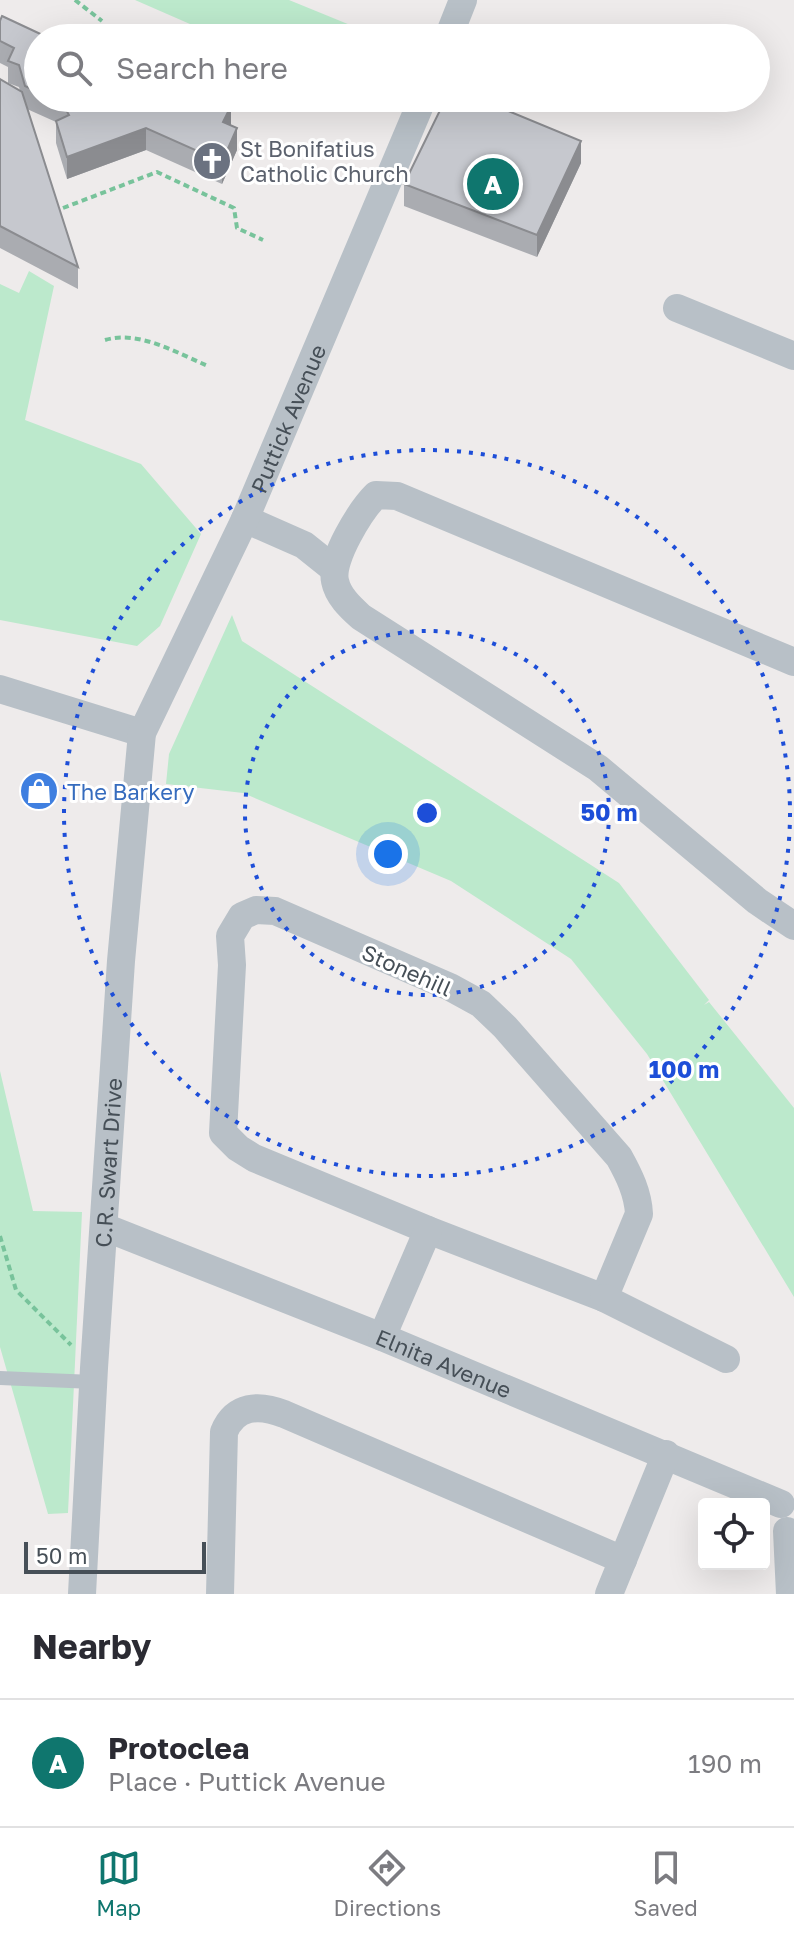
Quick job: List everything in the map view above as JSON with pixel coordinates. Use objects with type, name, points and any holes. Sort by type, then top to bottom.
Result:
[{"type":"street","points":[[454,24],[463,0]]},
{"type":"street","name":"Puttick Avenue","points":[[142,733],[245,519],[417,112]]},
{"type":"street","points":[[677,308],[794,356]]},
{"type":"street","points":[[794,662],[397,496],[376,495],[367,504],[334,569],[341,594],[361,617],[598,768],[757,901],[794,926]]},
{"type":"street","points":[[245,519],[304,545],[334,569]]},
{"type":"street","points":[[0,689],[142,733]]},
{"type":"street","name":"C.R. Swart Drive","points":[[82,1594],[93,1375],[121,961],[142,733]]},
{"type":"street","name":"Stonehill","points":[[256,910],[275,911],[450,987],[481,1004],[505,1027],[619,1157],[639,1203],[639,1214],[604,1298],[428,1230],[254,1158],[223,1133],[232,965],[230,936],[242,916],[256,910]]},
{"type":"street","name":"Elnita Avenue","points":[[104,1227],[666,1454],[790,1510],[790,1594]]},
{"type":"street","points":[[382,1337],[428,1230]]},
{"type":"street","points":[[604,1298],[726,1359]]},
{"type":"street","points":[[220,1594],[224,1432],[229,1420],[254,1408],[270,1408],[623,1560]]},
{"type":"street","points":[[609,1594],[666,1454]]},
{"type":"lane","points":[[0,1378],[93,1375]]},
{"type":"path","points":[[75,0],[102,21]]},
{"type":"path","points":[[63,208],[157,172],[234,208],[237,228],[263,240]]},
{"type":"path","points":[[105,340],[126,336],[139,339],[208,366]]},
{"type":"path","points":[[0,1236],[16,1290],[93,1375]]},
{"type":"green space","points":[[135,0],[289,0],[348,24],[190,24]]},
{"type":"green space","points":[[29,271],[54,286],[25,420],[141,464],[201,534],[160,626],[137,646],[0,620],[0,284],[19,293]]},
{"type":"green space","points":[[232,615],[242,641],[619,883],[709,1000],[704,1005],[709,1002],[794,1108],[794,1297],[647,1054],[571,959],[451,881],[243,793],[166,784],[169,754]]},
{"type":"green space","points":[[0,1071],[33,1211],[82,1212],[68,1513],[48,1514],[0,1347]]},
{"type":"building","points":[[2,16],[24,26],[24,82],[19,65],[8,61],[14,48],[0,41]]},
{"type":"building","points":[[0,79],[22,92],[24,112],[28,112],[78,267],[0,226]]},
{"type":"building","points":[[67,112],[228,112],[223,122],[237,128],[222,162],[146,128],[67,157],[56,121],[69,115]]},
{"type":"building","points":[[439,112],[511,112],[581,141],[537,235],[404,184]]},
{"type":"place","name":"St Bonifatius Catholic Church","points":[[212,161]]},
{"type":"place","name":"Protoclea","points":[[493,184]]},
{"type":"place","name":"The Barkery","points":[[39,791]]}]
